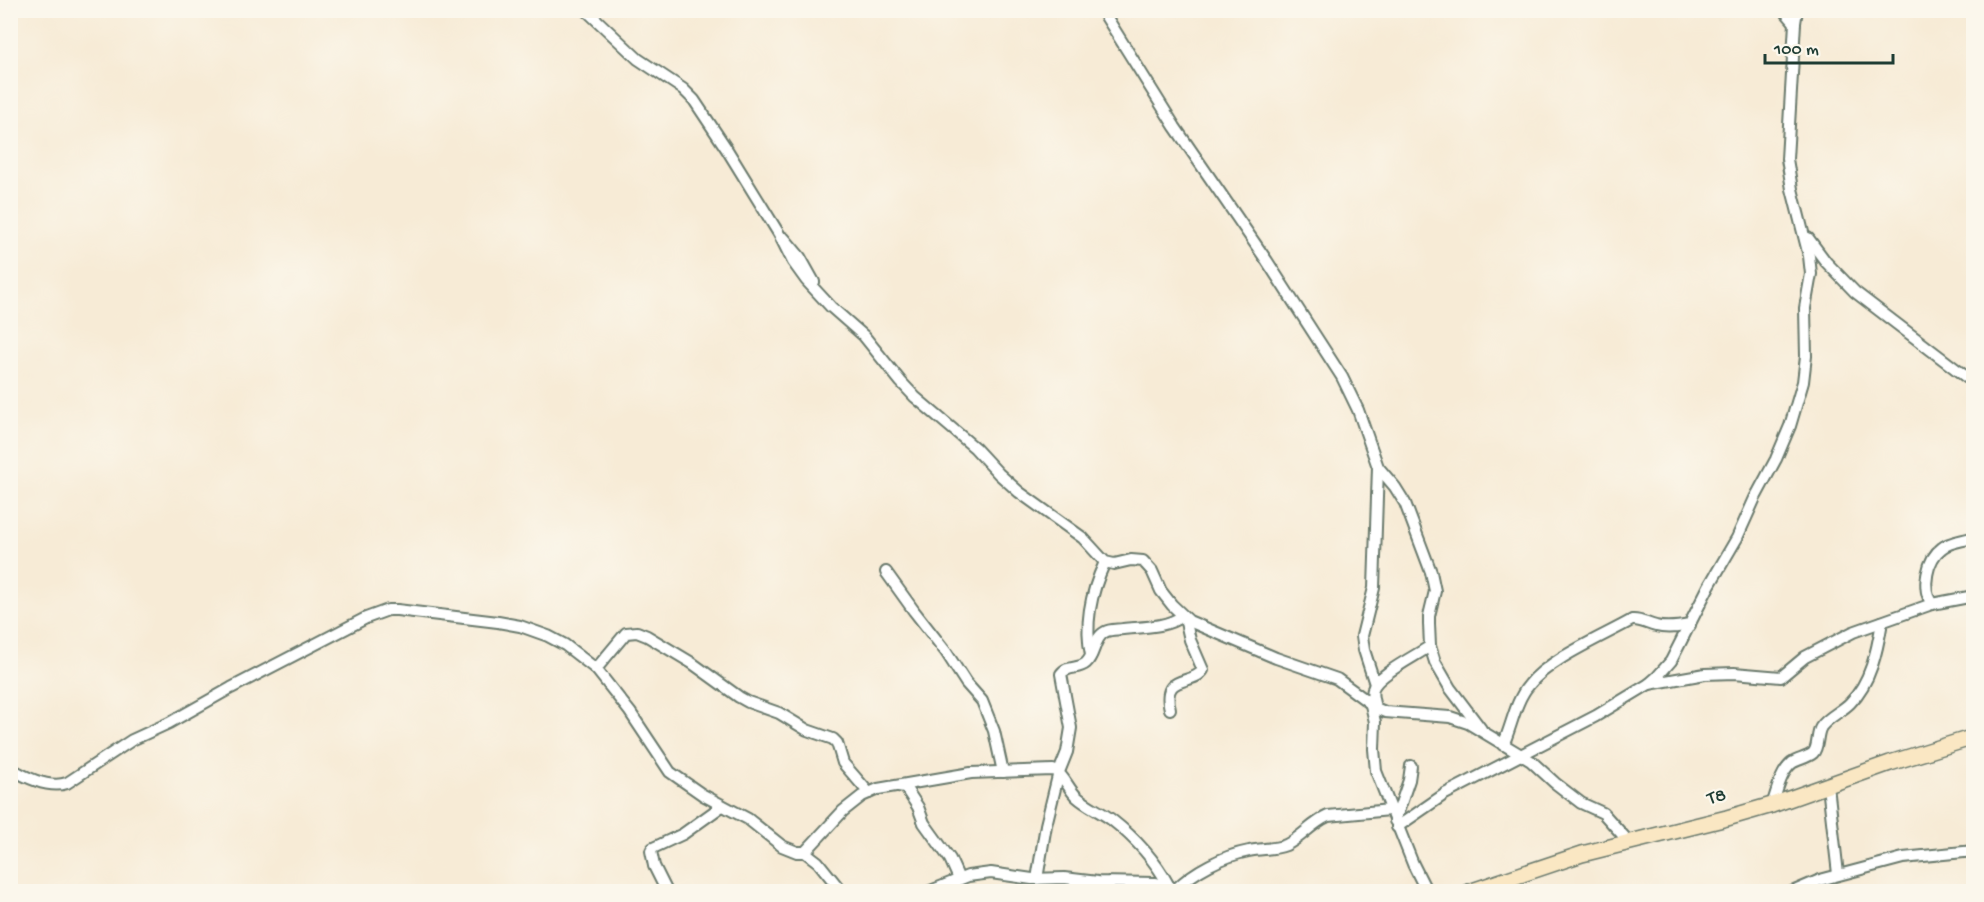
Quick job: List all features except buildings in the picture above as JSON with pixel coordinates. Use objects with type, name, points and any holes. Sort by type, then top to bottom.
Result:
[{"type":"street","points":[[586,10],[638,59],[683,89],[694,100],[806,280],[864,336],[928,409],[975,448],[1019,492],[1083,537],[1105,562],[1114,564],[1138,560],[1148,564],[1166,598],[1184,617],[1276,658],[1337,679],[1373,706],[1385,712],[1420,713],[1456,718],[1531,761],[1576,800],[1603,813],[1629,842]]},
{"type":"street","points":[[1102,10],[1175,127],[1335,365],[1358,410],[1378,466],[1406,503],[1432,578],[1435,591],[1429,616],[1430,646],[1434,662],[1485,734]]},
{"type":"street","points":[[1784,10],[1795,23]]},
{"type":"street","points":[[1174,889],[1202,868],[1247,851],[1284,846],[1328,816],[1394,820],[1596,716],[1649,684],[1671,661],[1709,586],[1737,538],[1776,459],[1801,392],[1806,356],[1806,308],[1811,274],[1787,159],[1797,10]]},
{"type":"street","points":[[1803,230],[1826,262],[1855,292],[1974,383]]},
{"type":"street","points":[[1378,466],[1374,588],[1362,636],[1374,687],[1376,771],[1394,820],[1427,891]]},
{"type":"street","points":[[1932,604],[1926,590],[1926,580],[1936,555],[1949,544],[1974,537]]},
{"type":"street","points":[[1091,656],[1088,625],[1090,601],[1105,562]]},
{"type":"street","points":[[886,572],[946,652],[966,683],[982,701],[994,731],[1003,772]]},
{"type":"street","points":[[1649,684],[1705,674],[1734,672],[1781,677],[1817,649],[1853,632],[1932,604],[1974,596]]},
{"type":"street","points":[[10,768],[38,781],[58,786],[67,783],[132,740],[169,723],[220,693],[366,618],[388,610],[498,622],[535,630],[565,645],[596,669],[630,712],[670,771],[703,795],[748,819],[782,846],[790,850],[805,852],[818,862],[842,891]]},
{"type":"street","points":[[1037,879],[1046,825],[1059,772],[1067,752],[1071,722],[1061,674],[1068,668],[1086,663],[1098,639],[1106,631],[1165,624],[1184,617]]},
{"type":"street","points":[[1170,709],[1168,695],[1172,689],[1184,680],[1199,675],[1203,670],[1190,640],[1184,617]]},
{"type":"street","points":[[1503,745],[1528,685],[1543,671],[1568,654],[1632,620],[1638,619],[1658,627],[1690,625]]},
{"type":"street","points":[[1772,805],[1786,770],[1795,761],[1815,750],[1816,738],[1823,724],[1851,702],[1865,684],[1875,655],[1882,622]]},
{"type":"street","points":[[596,669],[626,633],[637,632],[647,636],[692,663],[739,697],[779,713],[807,730],[833,739],[837,743],[843,764],[869,793]]},
{"type":"street","points":[[1354,691],[1374,687],[1387,674],[1430,646]]},
{"type":"street","name":"T8","points":[[1469,891],[1582,854],[1772,805],[1890,763],[1974,737]]},
{"type":"street","points":[[1394,820],[1409,780],[1411,766]]},
{"type":"street","points":[[805,852],[843,811],[869,793],[962,774],[1040,770],[1059,772],[1076,796],[1110,819],[1136,842],[1174,889]]},
{"type":"street","points":[[898,786],[905,787],[910,794],[924,823],[950,859],[959,879]]},
{"type":"street","points":[[1828,786],[1838,874]]},
{"type":"street","points":[[667,891],[654,866],[651,851],[683,834],[722,806]]},
{"type":"street","points":[[1792,891],[1838,874],[1903,858],[1974,851]]},
{"type":"street","points":[[928,891],[959,879],[991,873],[1037,879],[1145,882],[1174,889]]}]
